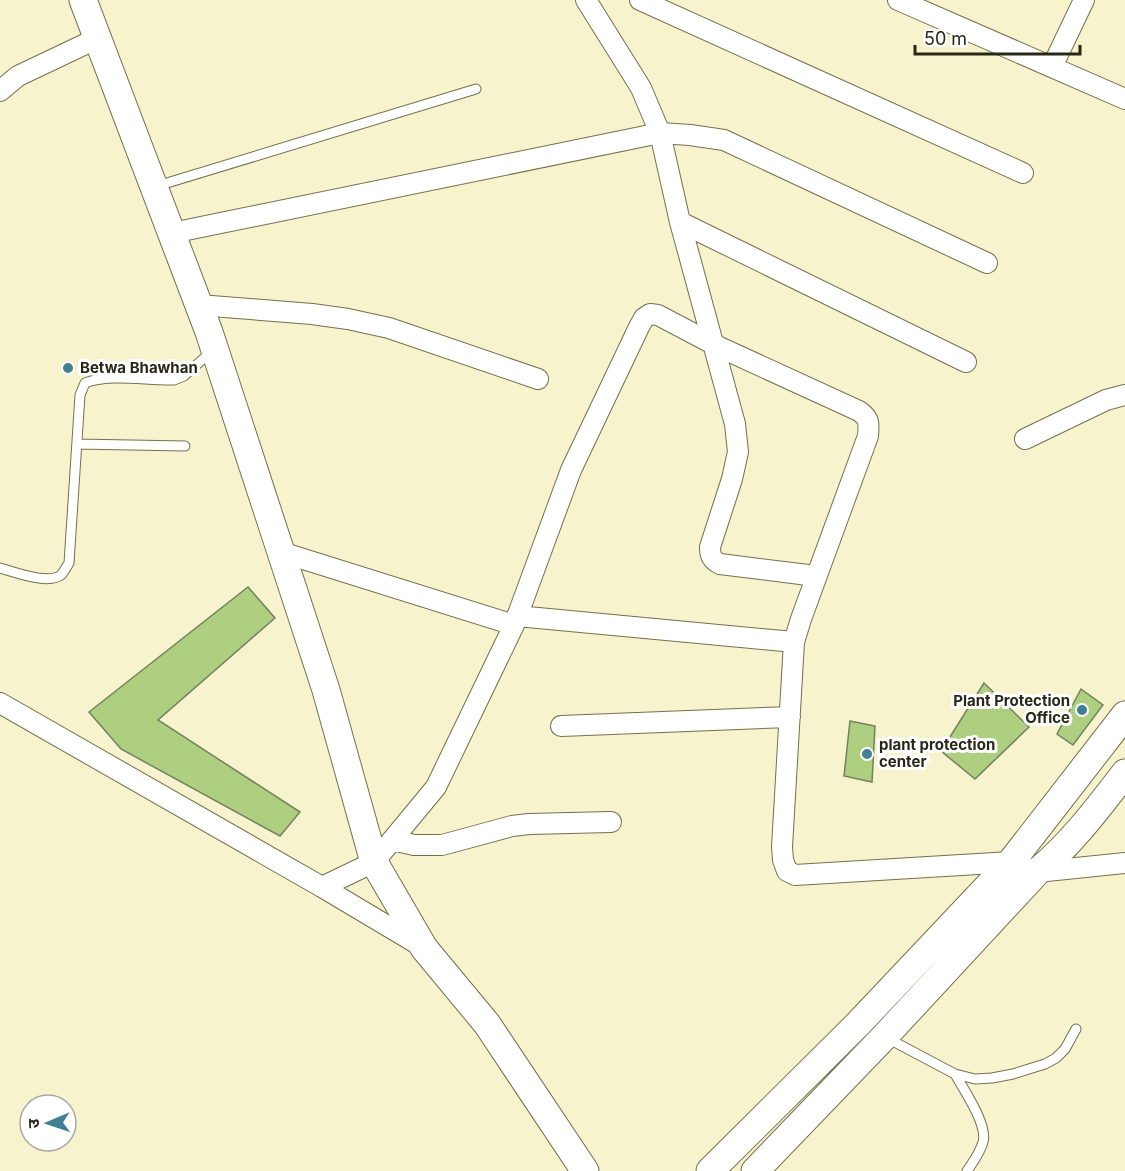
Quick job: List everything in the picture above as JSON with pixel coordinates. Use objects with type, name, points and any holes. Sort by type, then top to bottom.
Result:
[{"type":"street","points":[[83,0],[215,349],[326,690],[374,862],[424,948],[487,1024],[585,1171]]},
{"type":"street","points":[[586,0],[641,88],[660,133],[680,222],[735,424],[738,452],[732,479],[710,547],[710,555],[720,564],[816,576]]},
{"type":"street","points":[[640,0],[1023,173]]},
{"type":"street","points":[[898,0],[1125,99]]},
{"type":"street","points":[[1052,67],[1084,0]]},
{"type":"street","points":[[0,91],[18,76],[98,38]]},
{"type":"street","points":[[172,233],[660,133],[724,140],[987,263]]},
{"type":"street","points":[[680,222],[966,362]]},
{"type":"street","points":[[199,305],[312,314],[389,328],[538,380]]},
{"type":"street","points":[[322,887],[374,862],[436,787],[516,621],[571,470],[639,327],[644,318],[650,314],[658,315],[715,345],[859,411],[866,416],[869,424],[868,436],[794,642],[782,847],[787,871],[795,875],[1011,862],[1037,872],[1125,863]]},
{"type":"street","points":[[1025,439],[1106,400],[1125,395]]},
{"type":"street","points":[[281,552],[516,621],[794,642]]},
{"type":"street","points":[[0,703],[424,948]]},
{"type":"street","points":[[710,1171],[858,1024],[1011,862],[1125,715]]},
{"type":"street","points":[[561,726],[790,717]]},
{"type":"street","points":[[755,1171],[885,1036],[1037,872],[1055,857],[1125,773]]},
{"type":"street","points":[[392,840],[414,845],[442,845],[520,825],[611,822]]},
{"type":"lane","points":[[154,187],[476,89]]},
{"type":"lane","points":[[0,568],[53,579],[62,574],[69,563],[80,395],[85,383],[94,379],[107,378],[174,381],[184,376],[215,349]]},
{"type":"lane","points":[[77,444],[185,447]]},
{"type":"lane","points":[[885,1036],[955,1074],[975,1079],[1013,1074],[1045,1064],[1065,1049],[1076,1029]]},
{"type":"lane","points":[[955,1074],[984,1126],[984,1140],[980,1152],[967,1171]]},
{"type":"building","points":[[248,587],[275,618],[158,720],[300,812],[280,836],[121,749],[89,712]]},
{"type":"building","points":[[984,683],[1029,727],[975,779],[941,751]]},
{"type":"building","points":[[1081,689],[1103,705],[1073,745],[1057,734]]},
{"type":"building","points":[[850,721],[875,726],[872,782],[844,776]]},
{"type":"place","name":"Betwa Bhawhan","points":[[68,368]]},
{"type":"place","name":"Plant Protection Office","points":[[1082,710]]},
{"type":"place","name":"plant protection center","points":[[867,754]]}]
